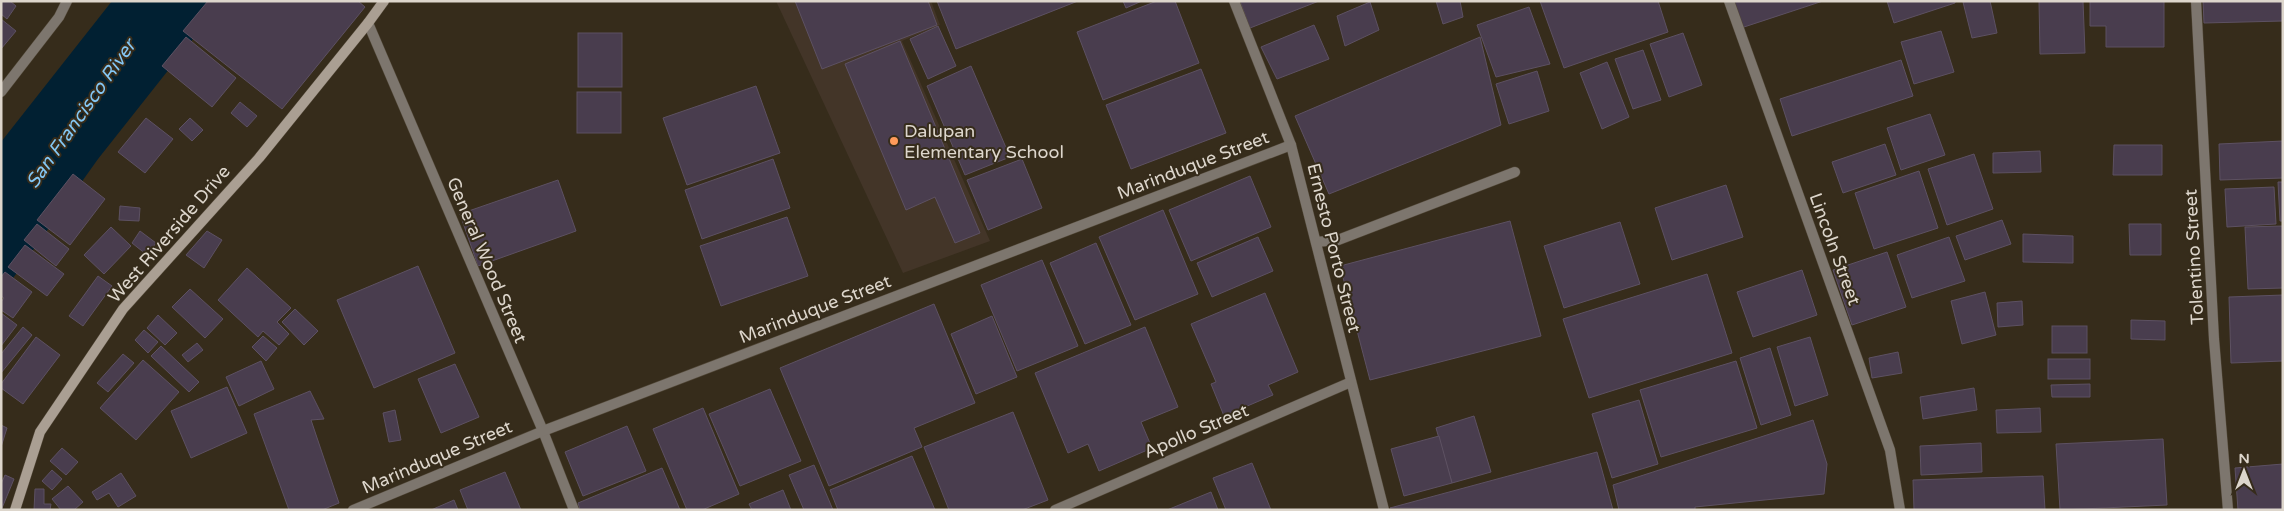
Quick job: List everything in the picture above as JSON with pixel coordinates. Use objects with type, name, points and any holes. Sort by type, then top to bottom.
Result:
[{"type":"street","points":[[1,92],[59,17],[67,1]]},
{"type":"street","name":"West Riverside Drive","points":[[15,510],[40,432],[124,309],[258,158],[384,1]]},
{"type":"street","name":"Ernesto Porto Street","points":[[1234,1],[1291,145],[1384,510]]},
{"type":"street","name":"Lincoln Street","points":[[1728,1],[1890,450],[1900,510]]},
{"type":"street","name":"Tolentino Street","points":[[2196,1],[2214,338],[2228,510]]},
{"type":"street","name":"General Wood Street","points":[[368,23],[543,431],[574,510]]},
{"type":"street","name":"Marinduque Street","points":[[353,510],[543,431],[1291,145]]},
{"type":"street","points":[[1316,242],[1338,240],[1514,172]]},
{"type":"street","name":"Apollo Street","points":[[1055,510],[1351,382]]},
{"type":"shaded area","name":"Dalupan Elementary School","points":[[776,1],[931,1],[940,25],[902,41],[990,241],[903,273]]},
{"type":"water","name":"San Francisco River","points":[[112,1],[223,1],[98,159],[1,295],[1,142]]},
{"type":"building","points":[[1,1],[10,1],[16,6],[7,19],[1,14]]},
{"type":"building","points":[[208,1],[358,1],[365,7],[282,109],[183,31]]},
{"type":"building","points":[[795,1],[928,1],[937,25],[822,69]]},
{"type":"building","points":[[937,1],[1078,1],[956,49]]},
{"type":"building","points":[[1123,1],[1142,1],[1126,8]]},
{"type":"building","points":[[1157,1],[1175,1],[1199,63],[1103,100],[1077,32]]},
{"type":"building","points":[[1240,1],[1319,1],[1250,28]]},
{"type":"building","points":[[1436,1],[1460,1],[1463,17],[1443,24]]},
{"type":"building","points":[[1540,1],[1658,1],[1668,32],[1564,68]]},
{"type":"building","points":[[1732,1],[1823,1],[1741,28]]},
{"type":"building","points":[[1887,1],[1955,1],[1955,3],[1894,23]]},
{"type":"building","points":[[1990,1],[1997,33],[1972,38],[1963,2]]},
{"type":"building","points":[[2039,1],[2083,1],[2085,53],[2040,54]]},
{"type":"building","points":[[2090,1],[2164,1],[2164,47],[2106,47],[2106,26],[2090,26]]},
{"type":"building","points":[[2203,1],[2283,1],[2283,21],[2204,23]]},
{"type":"building","points":[[1370,2],[1379,30],[1345,46],[1337,16]]},
{"type":"building","points":[[1529,7],[1550,64],[1496,77],[1477,25]]},
{"type":"building","points":[[1,19],[16,31],[1,49]]},
{"type":"building","points":[[1314,25],[1329,59],[1277,79],[1261,47]]},
{"type":"building","points":[[938,26],[956,66],[928,79],[910,39]]},
{"type":"building","points":[[1941,31],[1954,72],[1914,84],[1901,42]]},
{"type":"building","points":[[578,33],[622,33],[622,87],[578,87]]},
{"type":"building","points":[[1683,33],[1702,85],[1669,97],[1650,44]]},
{"type":"building","points":[[186,37],[236,78],[212,107],[162,66]]},
{"type":"building","points":[[1480,37],[1501,125],[1329,194],[1295,116]]},
{"type":"building","points":[[900,41],[980,233],[955,243],[935,197],[906,210],[845,64]]},
{"type":"building","points":[[1643,50],[1661,100],[1633,109],[1615,59]]},
{"type":"building","points":[[1901,60],[1913,96],[1792,136],[1780,99]]},
{"type":"building","points":[[1607,62],[1629,117],[1602,129],[1580,73]]},
{"type":"building","points":[[971,66],[1010,157],[965,175],[927,86]]},
{"type":"building","points":[[1201,69],[1226,133],[1131,169],[1106,105]]},
{"type":"building","points":[[1537,71],[1549,111],[1509,124],[1496,84]]},
{"type":"building","points":[[756,86],[780,153],[687,185],[663,118]]},
{"type":"building","points":[[577,92],[621,92],[621,133],[577,133]]},
{"type":"building","points":[[240,102],[257,116],[247,127],[231,113]]},
{"type":"building","points":[[1930,114],[1945,155],[1901,170],[1887,128]]},
{"type":"building","points":[[146,118],[173,139],[145,173],[118,152]]},
{"type":"building","points":[[190,118],[203,130],[192,141],[179,129]]},
{"type":"building","points":[[2283,141],[2283,178],[2220,180],[2219,144]]},
{"type":"building","points":[[1885,144],[1896,175],[1843,193],[1832,162]]},
{"type":"building","points":[[2114,145],[2162,145],[2162,175],[2113,175]]},
{"type":"building","points":[[2040,151],[2041,172],[1993,173],[1993,153]]},
{"type":"building","points":[[1974,154],[1993,209],[1947,225],[1928,169]]},
{"type":"building","points":[[773,159],[790,208],[702,239],[685,190]]},
{"type":"building","points":[[1022,159],[1042,208],[988,230],[967,180]]},
{"type":"building","points":[[1919,171],[1938,228],[1874,249],[1855,193]]},
{"type":"building","points":[[73,174],[105,199],[70,245],[37,220]]},
{"type":"building","points":[[1250,176],[1271,227],[1191,261],[1169,210]]},
{"type":"building","points":[[558,180],[576,231],[478,266],[460,214]]},
{"type":"building","points":[[2278,182],[2283,182],[2283,221],[2280,221]]},
{"type":"building","points":[[1726,185],[1743,237],[1672,260],[1655,208]]},
{"type":"building","points":[[2274,187],[2276,224],[2227,227],[2225,189]]},
{"type":"building","points":[[120,206],[140,208],[139,221],[119,220]]},
{"type":"building","points":[[1163,210],[1198,294],[1135,320],[1099,237]]},
{"type":"building","points":[[787,217],[808,276],[721,306],[700,246]]},
{"type":"building","points":[[2002,220],[2011,244],[1965,260],[1956,236]]},
{"type":"building","points":[[1510,221],[1541,336],[1370,380],[1340,266]]},
{"type":"building","points":[[1620,222],[1640,284],[1564,308],[1544,246]]},
{"type":"building","points":[[37,224],[69,249],[56,266],[24,240]]},
{"type":"building","points":[[2129,224],[2161,224],[2161,255],[2130,255]]},
{"type":"building","points":[[2283,226],[2283,288],[2248,289],[2245,227]]},
{"type":"building","points":[[111,227],[131,246],[104,274],[84,255]]},
{"type":"building","points":[[140,231],[156,243],[147,255],[132,243]]},
{"type":"building","points":[[207,231],[222,240],[204,268],[186,255]]},
{"type":"building","points":[[2023,234],[2073,236],[2073,263],[2023,262]]},
{"type":"building","points":[[1258,237],[1273,271],[1212,297],[1197,263]]},
{"type":"building","points":[[1949,237],[1965,281],[1912,298],[1897,255]]},
{"type":"building","points":[[1096,243],[1131,325],[1085,344],[1050,263]]},
{"type":"building","points":[[25,245],[64,274],[47,296],[8,267]]},
{"type":"building","points":[[1887,252],[1906,307],[1852,325],[1833,270]]},
{"type":"building","points":[[1042,260],[1078,346],[1017,371],[981,285]]},
{"type":"building","points":[[418,266],[455,353],[374,388],[337,300]]},
{"type":"building","points":[[247,268],[291,308],[277,322],[289,334],[279,345],[263,331],[258,337],[218,300]]},
{"type":"building","points":[[1802,270],[1817,315],[1753,337],[1737,292]]},
{"type":"building","points":[[5,272],[32,292],[13,318],[1,310],[1,302],[4,298],[1,296],[1,277]]},
{"type":"building","points":[[1707,274],[1732,353],[1589,398],[1563,319]]},
{"type":"building","points":[[98,276],[112,286],[83,326],[69,316]]},
{"type":"building","points":[[190,289],[223,319],[205,338],[172,307]]},
{"type":"building","points":[[1985,292],[1996,335],[1962,344],[1951,301]]},
{"type":"building","points":[[1265,293],[1298,372],[1268,385],[1273,395],[1224,416],[1211,384],[1216,382],[1191,324]]},
{"type":"building","points":[[2283,295],[2283,361],[2231,363],[2229,297]]},
{"type":"building","points":[[2022,301],[2023,325],[1998,327],[1997,303]]},
{"type":"building","points":[[934,304],[975,403],[914,428],[922,447],[829,486],[780,368]]},
{"type":"building","points":[[295,309],[318,331],[304,345],[282,322]]},
{"type":"building","points":[[1,313],[17,325],[1,346]]},
{"type":"building","points":[[158,315],[177,333],[165,345],[147,328]]},
{"type":"building","points":[[992,316],[1017,377],[976,394],[951,334]]},
{"type":"building","points":[[2131,320],[2165,321],[2165,340],[2131,339]]},
{"type":"building","points":[[2052,326],[2087,326],[2087,353],[2052,353]]},
{"type":"building","points":[[23,327],[32,335],[1,373],[1,354]]},
{"type":"building","points":[[1145,327],[1178,407],[1141,422],[1152,448],[1099,471],[1088,444],[1068,453],[1035,373]]},
{"type":"building","points":[[144,330],[158,342],[148,353],[135,340]]},
{"type":"building","points":[[263,336],[277,348],[266,361],[252,347]]},
{"type":"building","points":[[36,337],[60,355],[23,404],[1,388],[1,384]]},
{"type":"building","points":[[1810,337],[1828,395],[1795,406],[1777,347]]},
{"type":"building","points":[[197,343],[203,350],[188,362],[182,355]]},
{"type":"building","points":[[161,346],[199,382],[189,392],[151,356]]},
{"type":"building","points":[[1770,348],[1791,415],[1761,425],[1740,358]]},
{"type":"building","points":[[1898,352],[1902,373],[1872,378],[1869,358]]},
{"type":"building","points":[[123,354],[134,363],[108,392],[97,383]]},
{"type":"building","points":[[2048,359],[2090,359],[2090,379],[2048,379]]},
{"type":"building","points":[[143,360],[179,392],[136,440],[100,408]]},
{"type":"building","points":[[261,361],[274,389],[239,406],[226,377]]},
{"type":"building","points":[[1736,361],[1757,428],[1661,457],[1640,390]]},
{"type":"building","points":[[455,364],[479,417],[441,433],[418,379]]},
{"type":"building","points":[[2090,384],[2090,397],[2052,397],[2051,385]]},
{"type":"building","points":[[227,387],[247,433],[191,458],[171,411]]},
{"type":"building","points":[[1974,388],[1977,410],[1923,419],[1920,397]]},
{"type":"building","points":[[770,389],[801,461],[740,486],[709,414]]},
{"type":"building","points":[[310,391],[324,419],[311,420],[339,503],[322,510],[289,510],[254,414]]},
{"type":"building","points":[[1639,400],[1658,464],[1612,478],[1592,414]]},
{"type":"building","points":[[703,408],[739,494],[702,510],[687,510],[653,429]]},
{"type":"building","points":[[2040,408],[2041,432],[1997,433],[1996,410]]},
{"type":"building","points":[[395,410],[401,440],[389,442],[383,413]]},
{"type":"building","points":[[1013,412],[1048,500],[1022,510],[949,510],[924,447]]},
{"type":"building","points":[[1474,416],[1491,472],[1452,483],[1436,428]]},
{"type":"building","points":[[1813,420],[1827,464],[1824,494],[1695,507],[1695,510],[1619,510],[1613,485]]},
{"type":"building","points":[[1,425],[7,428],[1,447]]},
{"type":"building","points":[[627,426],[646,471],[583,496],[565,452]]},
{"type":"building","points":[[1439,436],[1452,483],[1404,496],[1391,449]]},
{"type":"building","points":[[2163,439],[2167,505],[2060,510],[2056,444]]},
{"type":"building","points":[[1981,443],[1982,472],[1921,475],[1920,446]]},
{"type":"building","points":[[62,448],[78,462],[66,475],[50,461]]},
{"type":"building","points":[[1597,452],[1613,510],[1390,508]]},
{"type":"building","points":[[912,456],[935,510],[838,510],[830,490]]},
{"type":"building","points":[[1252,463],[1271,510],[1226,510],[1213,478]]},
{"type":"building","points":[[2283,464],[2283,510],[2238,510],[2235,468]]},
{"type":"building","points":[[814,465],[833,510],[804,510],[789,475]]},
{"type":"building","points":[[662,468],[680,510],[580,510],[578,503]]},
{"type":"building","points":[[52,470],[62,479],[52,490],[42,481]]},
{"type":"building","points":[[505,472],[521,510],[468,510],[460,490]]},
{"type":"building","points":[[121,473],[136,496],[118,507],[109,493],[97,500],[92,492]]},
{"type":"building","points":[[5,475],[14,479],[2,508],[1,484]]},
{"type":"building","points":[[2043,476],[2045,510],[1914,510],[1913,480]]},
{"type":"building","points":[[68,486],[83,502],[74,510],[61,510],[52,499]]},
{"type":"building","points":[[35,489],[44,489],[44,504],[51,504],[50,510],[34,510]]},
{"type":"building","points":[[783,490],[791,510],[752,510],[749,504]]},
{"type":"building","points":[[1211,492],[1218,510],[1167,510]]},
{"type":"building","points":[[454,500],[458,510],[431,510]]},
{"type":"place","name":"Dalupan Elementary School","points":[[894,141]]}]
